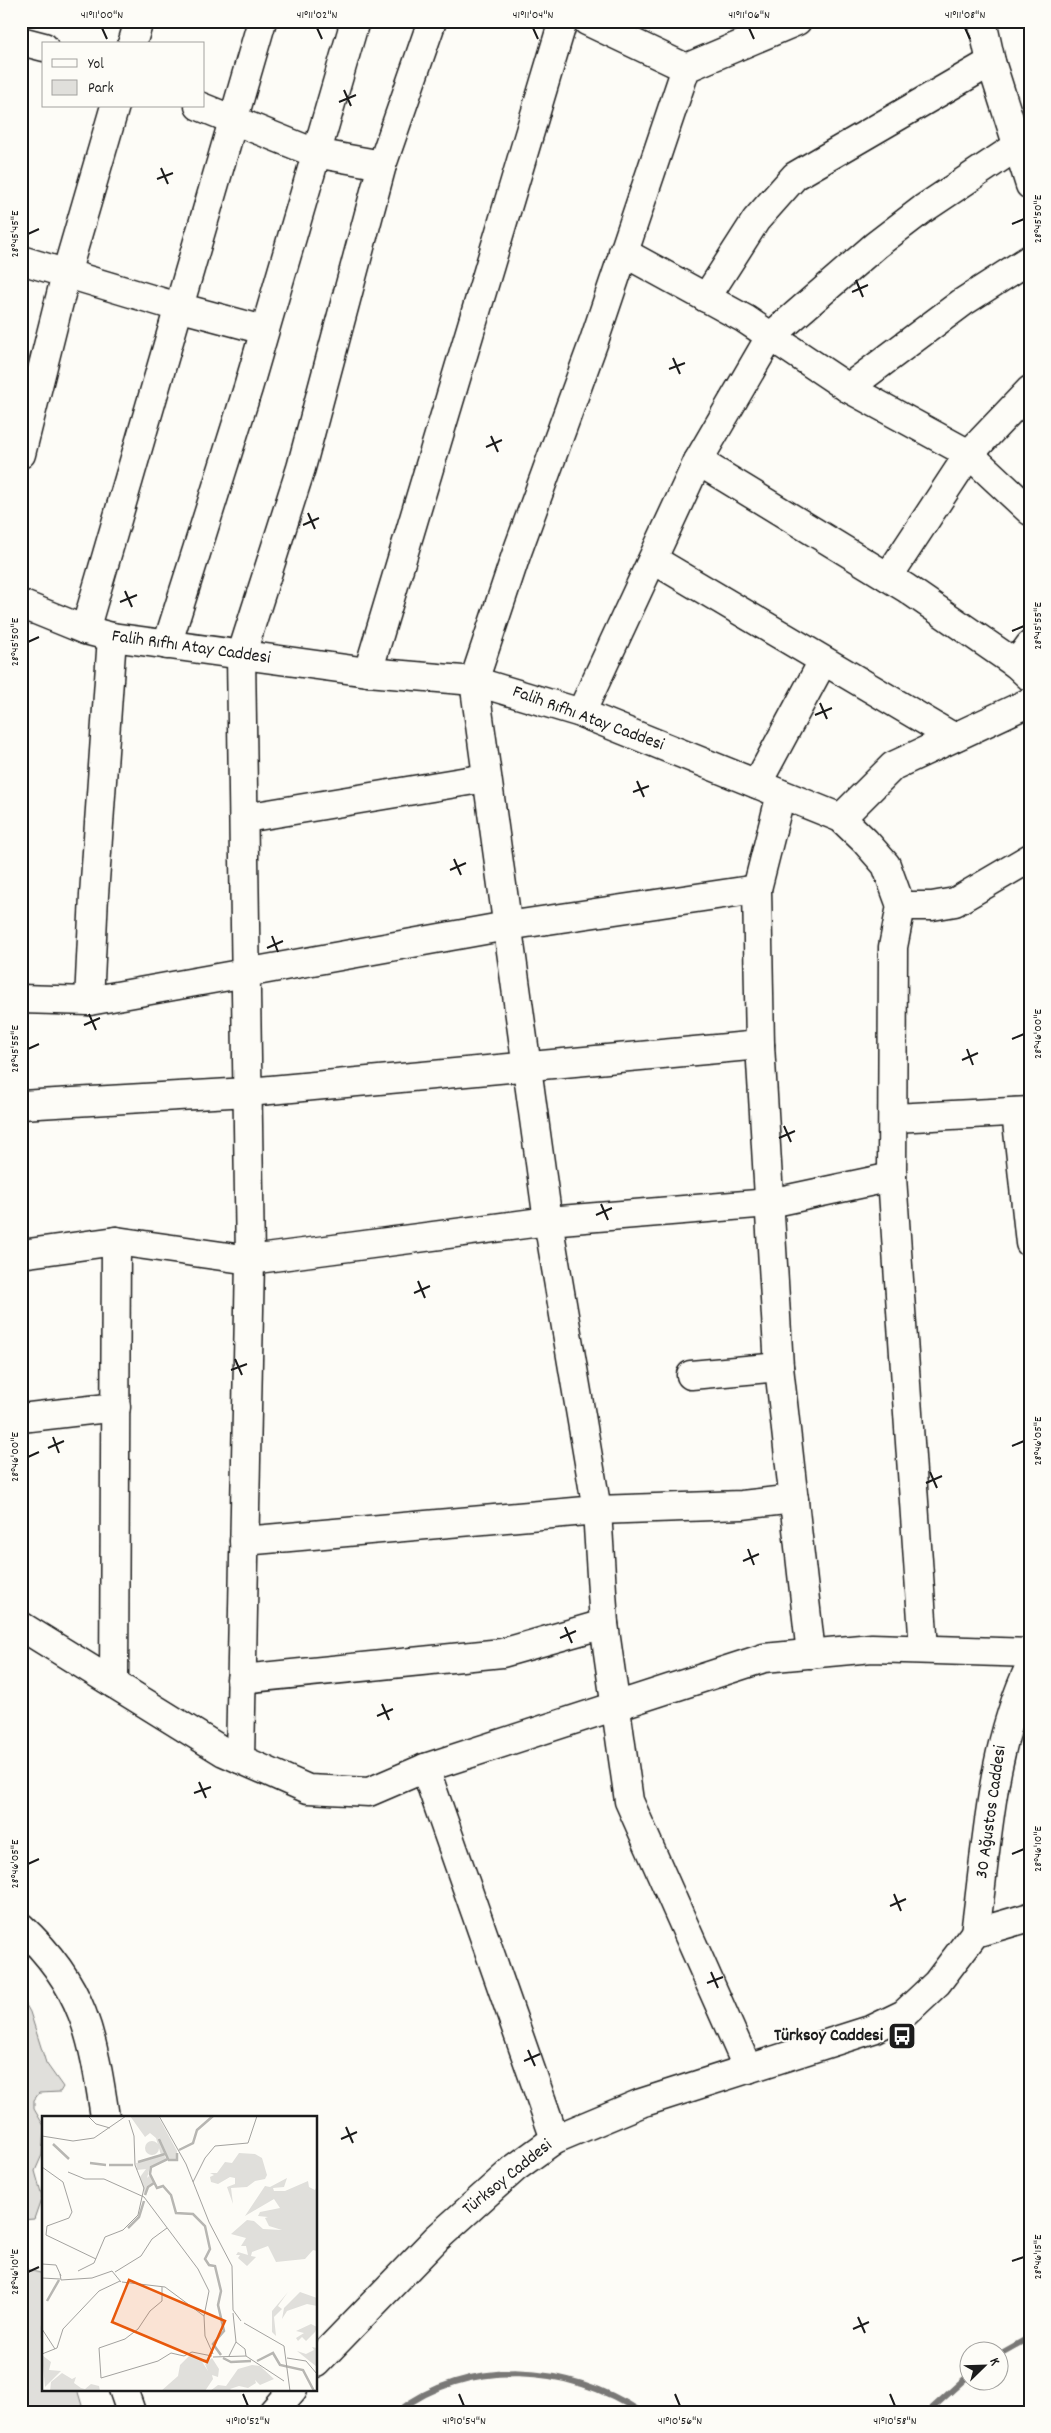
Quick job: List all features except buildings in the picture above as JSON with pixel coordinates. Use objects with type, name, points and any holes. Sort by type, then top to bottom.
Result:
[{"type":"street","points":[[133,42],[139,21]]},
{"type":"street","points":[[85,630],[262,21]]},
{"type":"street","points":[[167,645],[264,330],[355,21]]},
{"type":"street","points":[[240,1759],[250,1260],[245,818],[241,656],[301,468],[382,165],[432,21]]},
{"type":"street","points":[[368,672],[563,21]]},
{"type":"street","points":[[587,21],[686,68],[797,21]]},
{"type":"street","points":[[982,21],[990,62],[1019,145],[1030,186]]},
{"type":"street","points":[[21,41],[42,47]]},
{"type":"street","points":[[706,298],[756,220],[795,176],[990,62]]},
{"type":"street","points":[[686,68],[594,341],[516,555],[474,681],[548,1221],[597,1510],[604,1624],[628,1801],[748,2069]]},
{"type":"street","points":[[21,454],[66,274],[114,108]]},
{"type":"street","points":[[204,108],[233,122],[315,153],[382,165]]},
{"type":"street","points":[[581,712],[654,560],[698,461],[770,337],[876,246],[924,209],[1019,145]]},
{"type":"street","points":[[623,252],[745,319],[848,388],[969,454],[1030,512]]},
{"type":"street","points":[[21,260],[178,307],[264,330]]},
{"type":"street","points":[[848,388],[963,302],[1030,260]]},
{"type":"street","points":[[888,577],[969,454],[1030,390]]},
{"type":"street","points":[[698,461],[1025,662]]},
{"type":"street","points":[[654,560],[953,737]]},
{"type":"street","name":"Falih Rıfhı Atay Caddesi","points":[[21,604],[85,630],[112,637],[368,672],[474,681],[581,712],[841,818],[886,865],[901,906]]},
{"type":"street","points":[[89,1001],[94,895],[112,637]]},
{"type":"street","points":[[810,1654],[779,1367],[760,1045],[757,889],[769,789],[823,661]]},
{"type":"street","points":[[841,818],[893,766],[1030,702]]},
{"type":"street","points":[[245,818],[486,778]]},
{"type":"street","points":[[924,1649],[892,1177],[894,1118],[893,947],[901,906],[932,906],[955,902],[1030,858]]},
{"type":"street","points":[[21,999],[89,1001],[507,926],[757,889]]},
{"type":"street","points":[[21,1105],[248,1092],[526,1068],[760,1045]]},
{"type":"street","points":[[894,1118],[1023,1112],[1030,1243]]},
{"type":"street","points":[[21,1254],[116,1240],[250,1260],[548,1221],[770,1204],[892,1177]]},
{"type":"street","points":[[114,1684],[116,1240]]},
{"type":"street","points":[[691,1374],[779,1367]]},
{"type":"street","points":[[21,1418],[116,1406]]},
{"type":"street","points":[[244,1541],[597,1510],[742,1505],[794,1499]]},
{"type":"street","points":[[241,1679],[502,1653],[604,1624]]},
{"type":"street","points":[[21,1626],[224,1752],[308,1789],[369,1792],[425,1768],[764,1658],[872,1648],[1030,1653]]},
{"type":"street","name":"30 Ağustos Caddesi","points":[[976,1933],[993,1783],[1003,1736],[1016,1696],[1030,1666]]},
{"type":"street","points":[[425,1768],[555,2139]]},
{"type":"street","points":[[976,1933],[1030,1917]]},
{"type":"street","points":[[21,1927],[44,1948],[55,1962],[76,1997],[90,2036],[106,2116]]},
{"type":"street","name":"Türksoy Caddesi","points":[[318,2361],[436,2239],[515,2168],[555,2139],[641,2103],[873,2029],[904,2014],[938,1983],[976,1933]]},
{"type":"street","points":[[123,2390],[131,2412]]},
{"type":"street","points":[[274,2412],[292,2390]]},
{"type":"green space","points":[[21,1996],[30,2012],[46,2063],[63,2087],[60,2092],[39,2093],[34,2100],[34,2109],[42,2123],[42,2155],[35,2171],[42,2196],[34,2219],[21,2220]]},
{"type":"green space","points":[[21,2268],[42,2273],[42,2390],[77,2390],[84,2412],[25,2412],[21,2410]]},
{"type":"waterway","points":[[1008,2349],[1030,2337]]},
{"type":"waterway","points":[[397,2412],[425,2394],[455,2382],[486,2375],[519,2373],[551,2376],[583,2384],[613,2396],[641,2412]]},
{"type":"waterway","points":[[928,2412],[958,2385]]},
{"type":"place","name":"Türksoy Caddesi","points":[[902,2036]]}]
